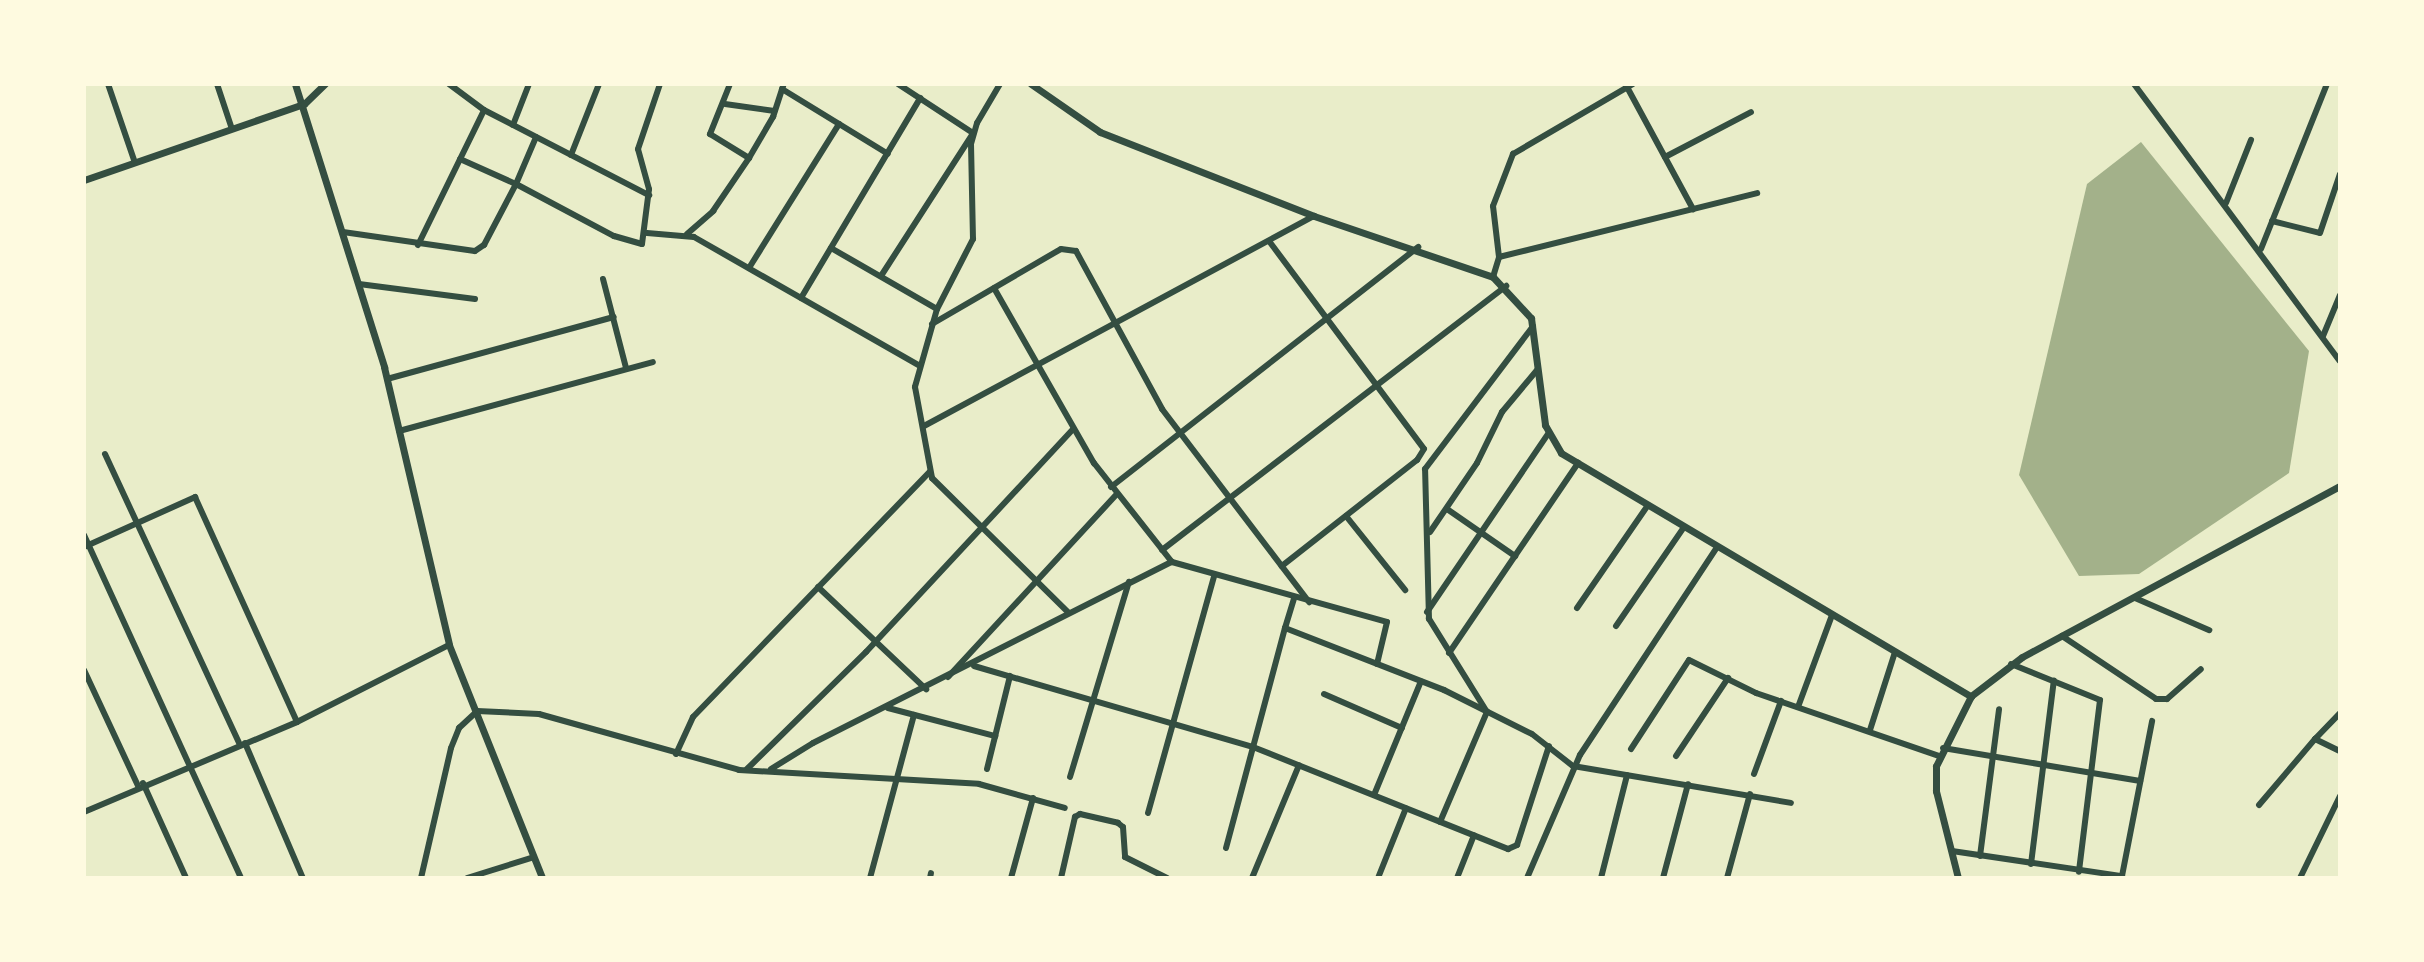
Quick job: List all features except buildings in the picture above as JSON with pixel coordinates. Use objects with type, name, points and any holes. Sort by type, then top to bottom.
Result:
[{"type":"street","points":[[108,84],[135,163]]},
{"type":"street","points":[[217,84],[232,129]]},
{"type":"street","points":[[295,84],[304,104],[387,379],[449,645],[542,878]]},
{"type":"street","points":[[84,179],[304,104],[325,84]]},
{"type":"street","points":[[449,84],[484,110],[649,195]]},
{"type":"street","points":[[513,125],[529,84]]},
{"type":"street","points":[[571,155],[599,84]]},
{"type":"street","points":[[460,159],[516,184],[631,244],[642,244],[647,233],[649,195],[638,149],[660,84]]},
{"type":"street","points":[[730,84],[725,104],[710,134],[749,158]]},
{"type":"street","points":[[898,84],[974,132]]},
{"type":"street","points":[[881,276],[974,132],[1000,84]]},
{"type":"street","points":[[1031,84],[1100,132],[1314,216],[1418,247],[1493,277],[1523,304],[1533,326],[1548,434],[1561,453],[1971,696]]},
{"type":"street","points":[[2134,84],[2261,249],[2340,361]]},
{"type":"street","points":[[2261,249],[2327,84]]},
{"type":"street","points":[[1493,277],[1499,257],[1493,206],[1513,154],[1630,86],[1693,209]]},
{"type":"street","points":[[687,234],[713,211],[749,158],[775,111],[783,87],[888,154]]},
{"type":"street","points":[[801,298],[920,98]]},
{"type":"street","points":[[725,104],[775,111]]},
{"type":"street","points":[[418,245],[484,110]]},
{"type":"street","points":[[1665,157],[1751,112]]},
{"type":"street","points":[[749,268],[839,124]]},
{"type":"street","points":[[974,132],[973,239],[937,309],[918,365],[915,387],[930,472],[980,528],[1069,613]]},
{"type":"street","points":[[343,232],[418,245],[480,249],[516,184],[536,137]]},
{"type":"street","points":[[2226,203],[2251,140]]},
{"type":"street","points":[[2272,221],[2320,233],[2340,174]]},
{"type":"street","points":[[1499,257],[1757,193]]},
{"type":"street","points":[[924,426],[1118,325],[1314,216]]},
{"type":"street","points":[[647,233],[687,234],[918,365]]},
{"type":"street","points":[[1269,241],[1325,319],[1378,383],[1424,452],[1282,566]]},
{"type":"street","points":[[1111,487],[1418,247]]},
{"type":"street","points":[[831,248],[937,309]]},
{"type":"street","points":[[932,324],[1071,248],[1118,325],[1162,409],[1309,602]]},
{"type":"street","points":[[603,279],[626,368]]},
{"type":"street","points":[[359,284],[475,299]]},
{"type":"street","points":[[1162,550],[1506,286]]},
{"type":"street","points":[[994,288],[1073,429],[1111,487],[1172,562],[1214,577],[1387,622],[1377,664]]},
{"type":"street","points":[[2323,336],[2340,295]]},
{"type":"street","points":[[387,379],[614,317]]},
{"type":"street","points":[[1487,712],[1427,612],[1430,532],[1428,462],[1533,326]]},
{"type":"street","points":[[399,431],[653,362]]},
{"type":"street","points":[[1430,532],[1447,509],[1502,412],[1538,368]]},
{"type":"street","points":[[747,769],[877,641],[1073,429]]},
{"type":"street","points":[[1427,612],[1548,434]]},
{"type":"street","points":[[105,454],[303,878]]},
{"type":"street","points":[[1449,653],[1578,463]]},
{"type":"street","points":[[676,754],[693,717],[930,472]]},
{"type":"street","points":[[1958,878],[1936,791],[1941,752],[1971,696],[2022,657],[2340,486]]},
{"type":"street","points":[[945,680],[1117,494]]},
{"type":"street","points":[[86,546],[195,497],[297,722]]},
{"type":"street","points":[[1577,608],[1648,505]]},
{"type":"street","points":[[1447,509],[1515,556]]},
{"type":"street","points":[[1346,516],[1405,590]]},
{"type":"street","points":[[1616,626],[1684,527]]},
{"type":"street","points":[[84,535],[86,546],[241,878]]},
{"type":"street","points":[[1527,878],[1573,766],[1717,547]]},
{"type":"street","points":[[771,769],[1172,562]]},
{"type":"street","points":[[1148,813],[1214,577]]},
{"type":"street","points":[[1070,777],[1129,582]]},
{"type":"street","points":[[818,587],[926,689]]},
{"type":"street","points":[[1226,848],[1294,598]]},
{"type":"street","points":[[2135,598],[2209,630]]},
{"type":"street","points":[[1798,707],[1832,615]]},
{"type":"street","points":[[1285,628],[1421,681],[1487,712],[1549,746],[1573,766],[1791,803]]},
{"type":"street","points":[[2062,636],[2156,699],[2167,699],[2201,669]]},
{"type":"street","points":[[84,810],[297,722],[449,645]]},
{"type":"street","points":[[1870,730],[1895,652]]},
{"type":"street","points":[[1631,749],[1684,663],[1694,661],[1781,701],[1941,752],[1993,756],[2140,781]]},
{"type":"street","points":[[2011,664],[2100,700],[2079,872]]},
{"type":"street","points":[[974,666],[1253,747],[1440,822],[1516,848],[1549,746]]},
{"type":"street","points":[[84,670],[186,878]]},
{"type":"street","points":[[987,769],[1010,676]]},
{"type":"street","points":[[1676,756],[1728,678]]},
{"type":"street","points":[[2031,864],[2054,680]]},
{"type":"street","points":[[1374,795],[1421,681]]},
{"type":"street","points":[[1324,694],[1402,728]]},
{"type":"street","points":[[1754,774],[1781,701]]},
{"type":"street","points":[[888,708],[995,736]]},
{"type":"street","points":[[1980,856],[1999,709]]},
{"type":"street","points":[[421,878],[451,748],[459,728],[477,711],[539,714],[676,754],[747,769],[979,784],[1065,808]]},
{"type":"street","points":[[1440,822],[1487,712]]},
{"type":"street","points":[[2259,805],[2340,713]]},
{"type":"street","points":[[870,878],[914,715]]},
{"type":"street","points":[[1952,851],[2112,878],[2126,872],[2152,721]]},
{"type":"street","points":[[2315,739],[2340,751]]},
{"type":"street","points":[[1252,878],[1299,765]]},
{"type":"street","points":[[1601,878],[1627,775]]},
{"type":"street","points":[[1663,878],[1688,784]]},
{"type":"street","points":[[1727,878],[1750,794]]},
{"type":"street","points":[[2300,878],[2340,796]]},
{"type":"street","points":[[1011,878],[1033,798]]},
{"type":"street","points":[[1378,878],[1406,808]]},
{"type":"street","points":[[1061,878],[1075,817],[1080,814],[1118,823],[1123,827],[1125,857],[1167,878]]},
{"type":"street","points":[[1457,878],[1474,835]]},
{"type":"street","points":[[467,878],[534,857]]},
{"type":"shaded area","points":[[2141,142],[2309,351],[2289,473],[2139,574],[2079,576],[2019,475],[2087,184]]}]
